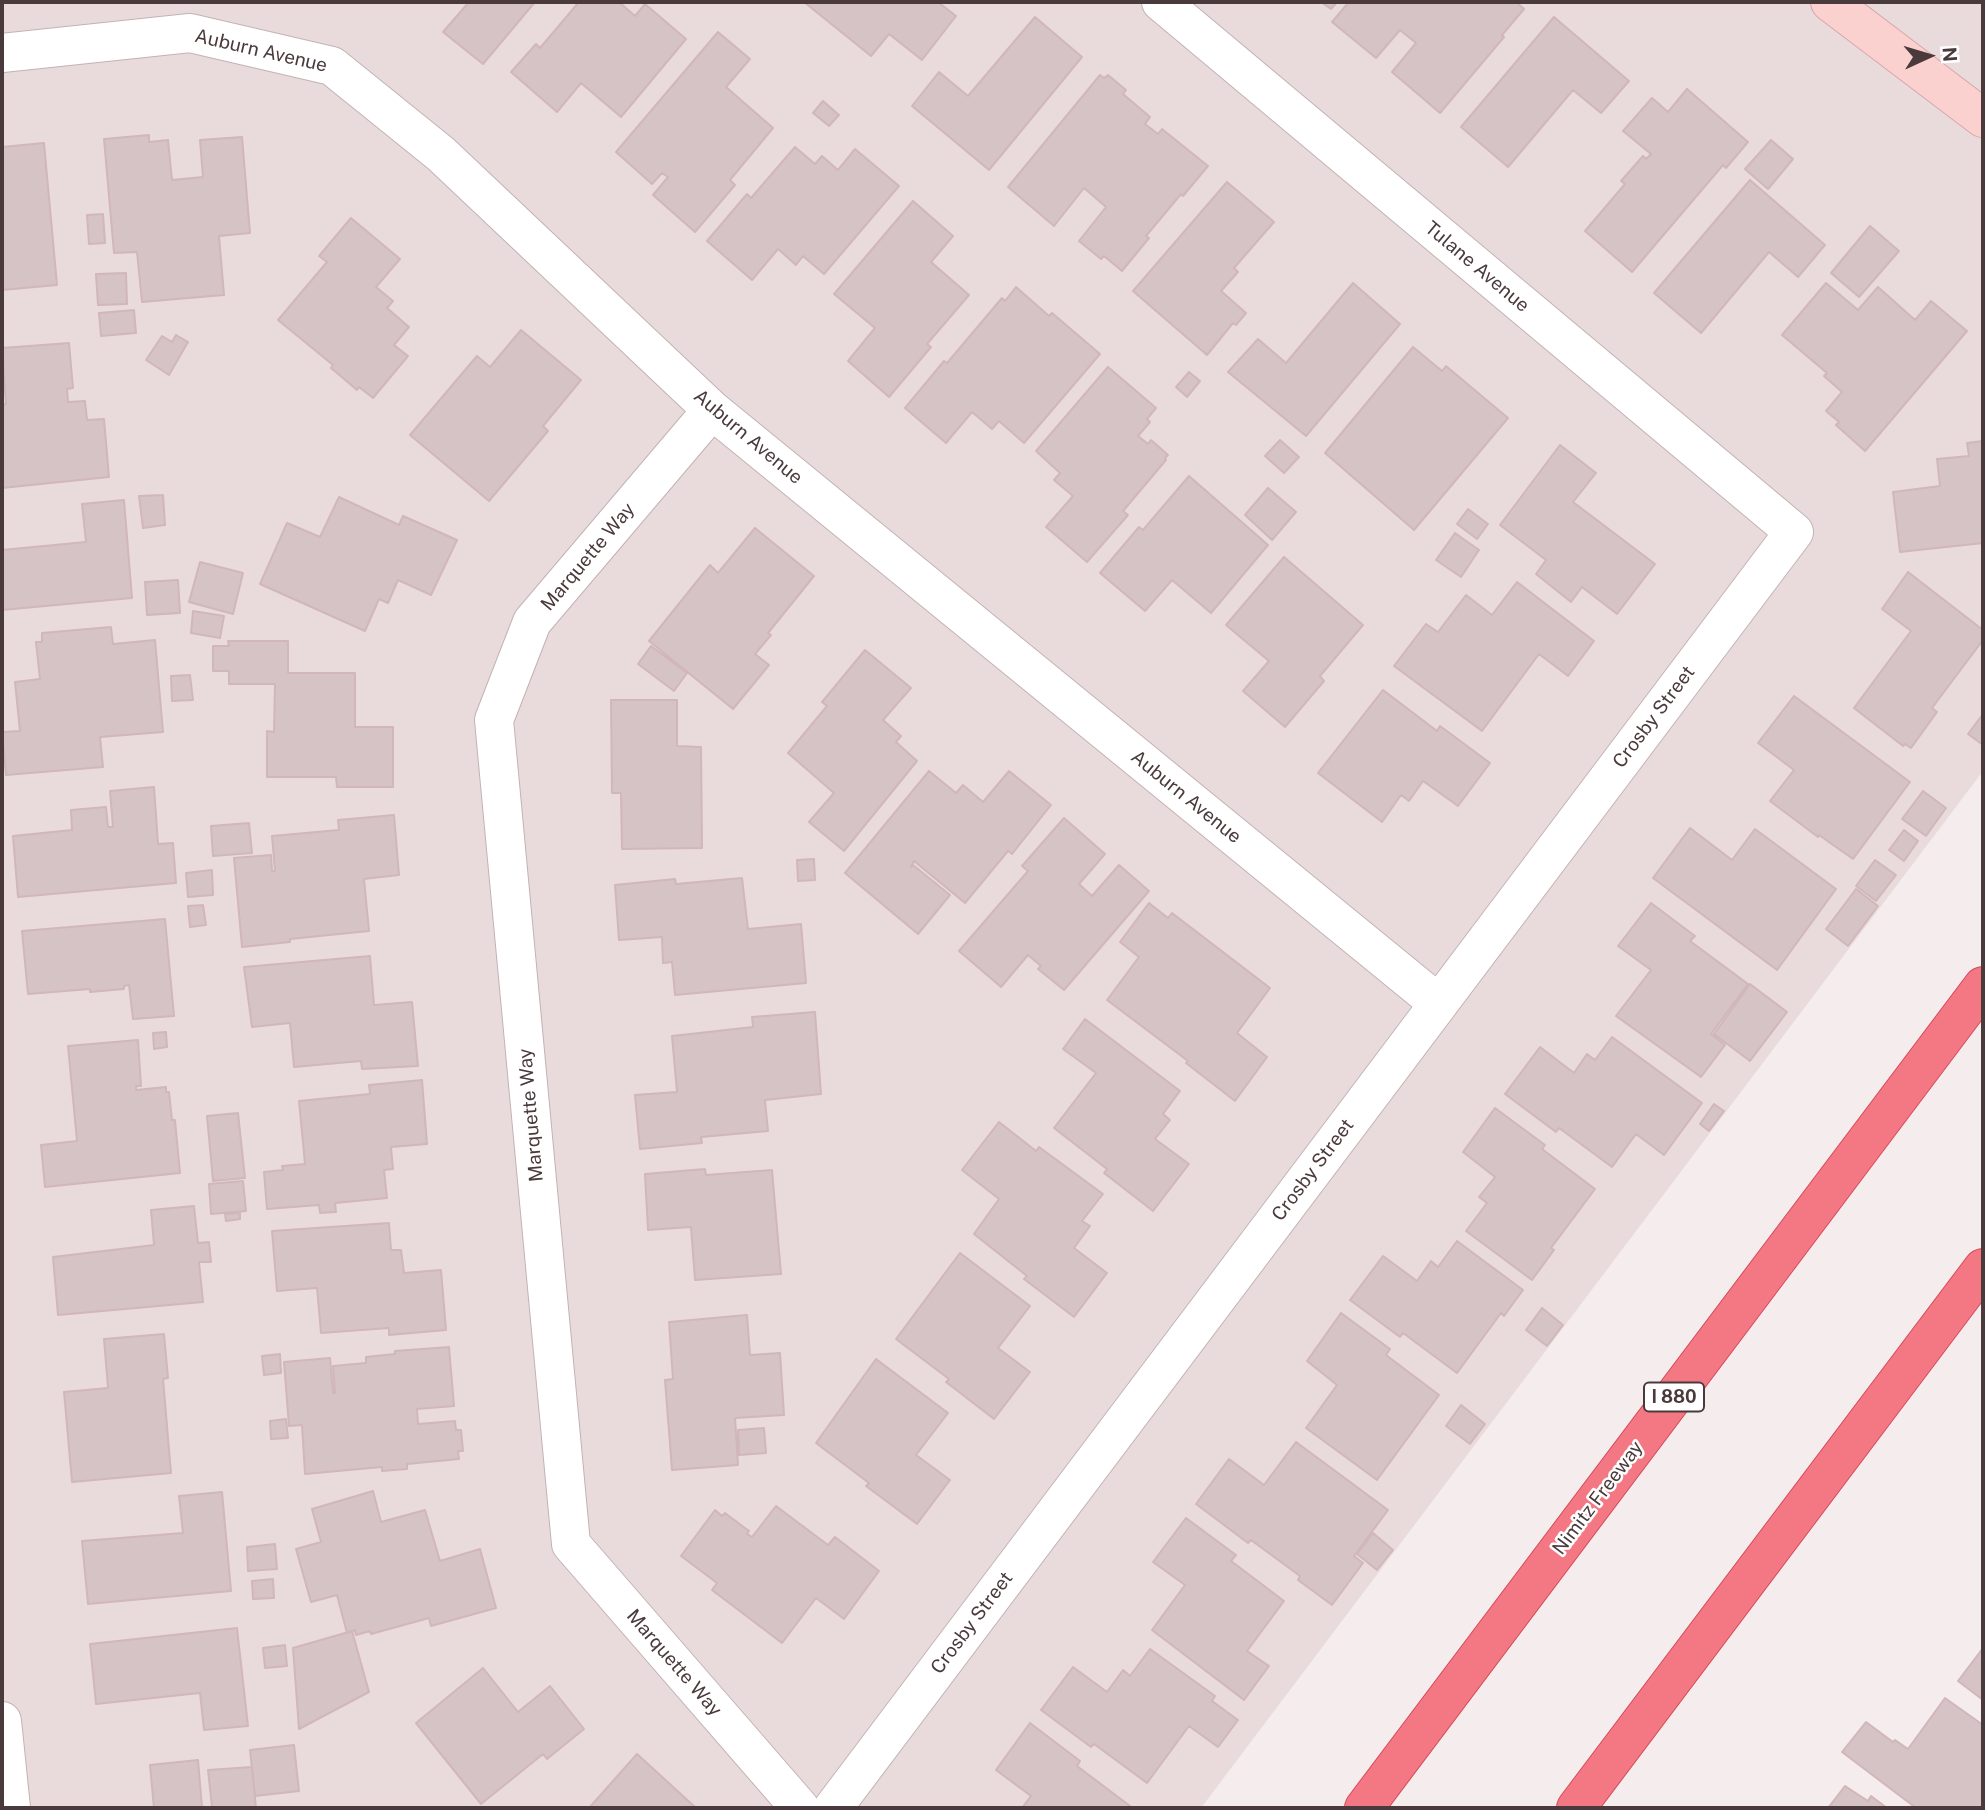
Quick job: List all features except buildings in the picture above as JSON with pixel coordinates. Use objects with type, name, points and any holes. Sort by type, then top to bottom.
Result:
[{"type":"highway","name":"Nimitz Freeway","points":[[1364,1808],[1983,986]]},
{"type":"highway","points":[[1576,1808],[1983,1268]]},
{"type":"street","name":"Tulane Avenue","points":[[1161,2],[1794,532]]},
{"type":"street","points":[[1830,2],[1983,118]]},
{"type":"street","name":"Auburn Avenue","points":[[2,53],[190,33],[332,66],[441,154],[712,410],[1438,1003]]},
{"type":"street","name":"Marquette Way","points":[[712,410],[532,622],[494,720],[571,1544],[800,1808]]},
{"type":"street","name":"Crosby Street","points":[[833,1808],[1794,532]]},
{"type":"street","points":[[2,1721],[12,1808]]},
{"type":"shaded area","points":[[2,2],[1983,2],[1983,771],[1201,1808],[2,1808]]}]
